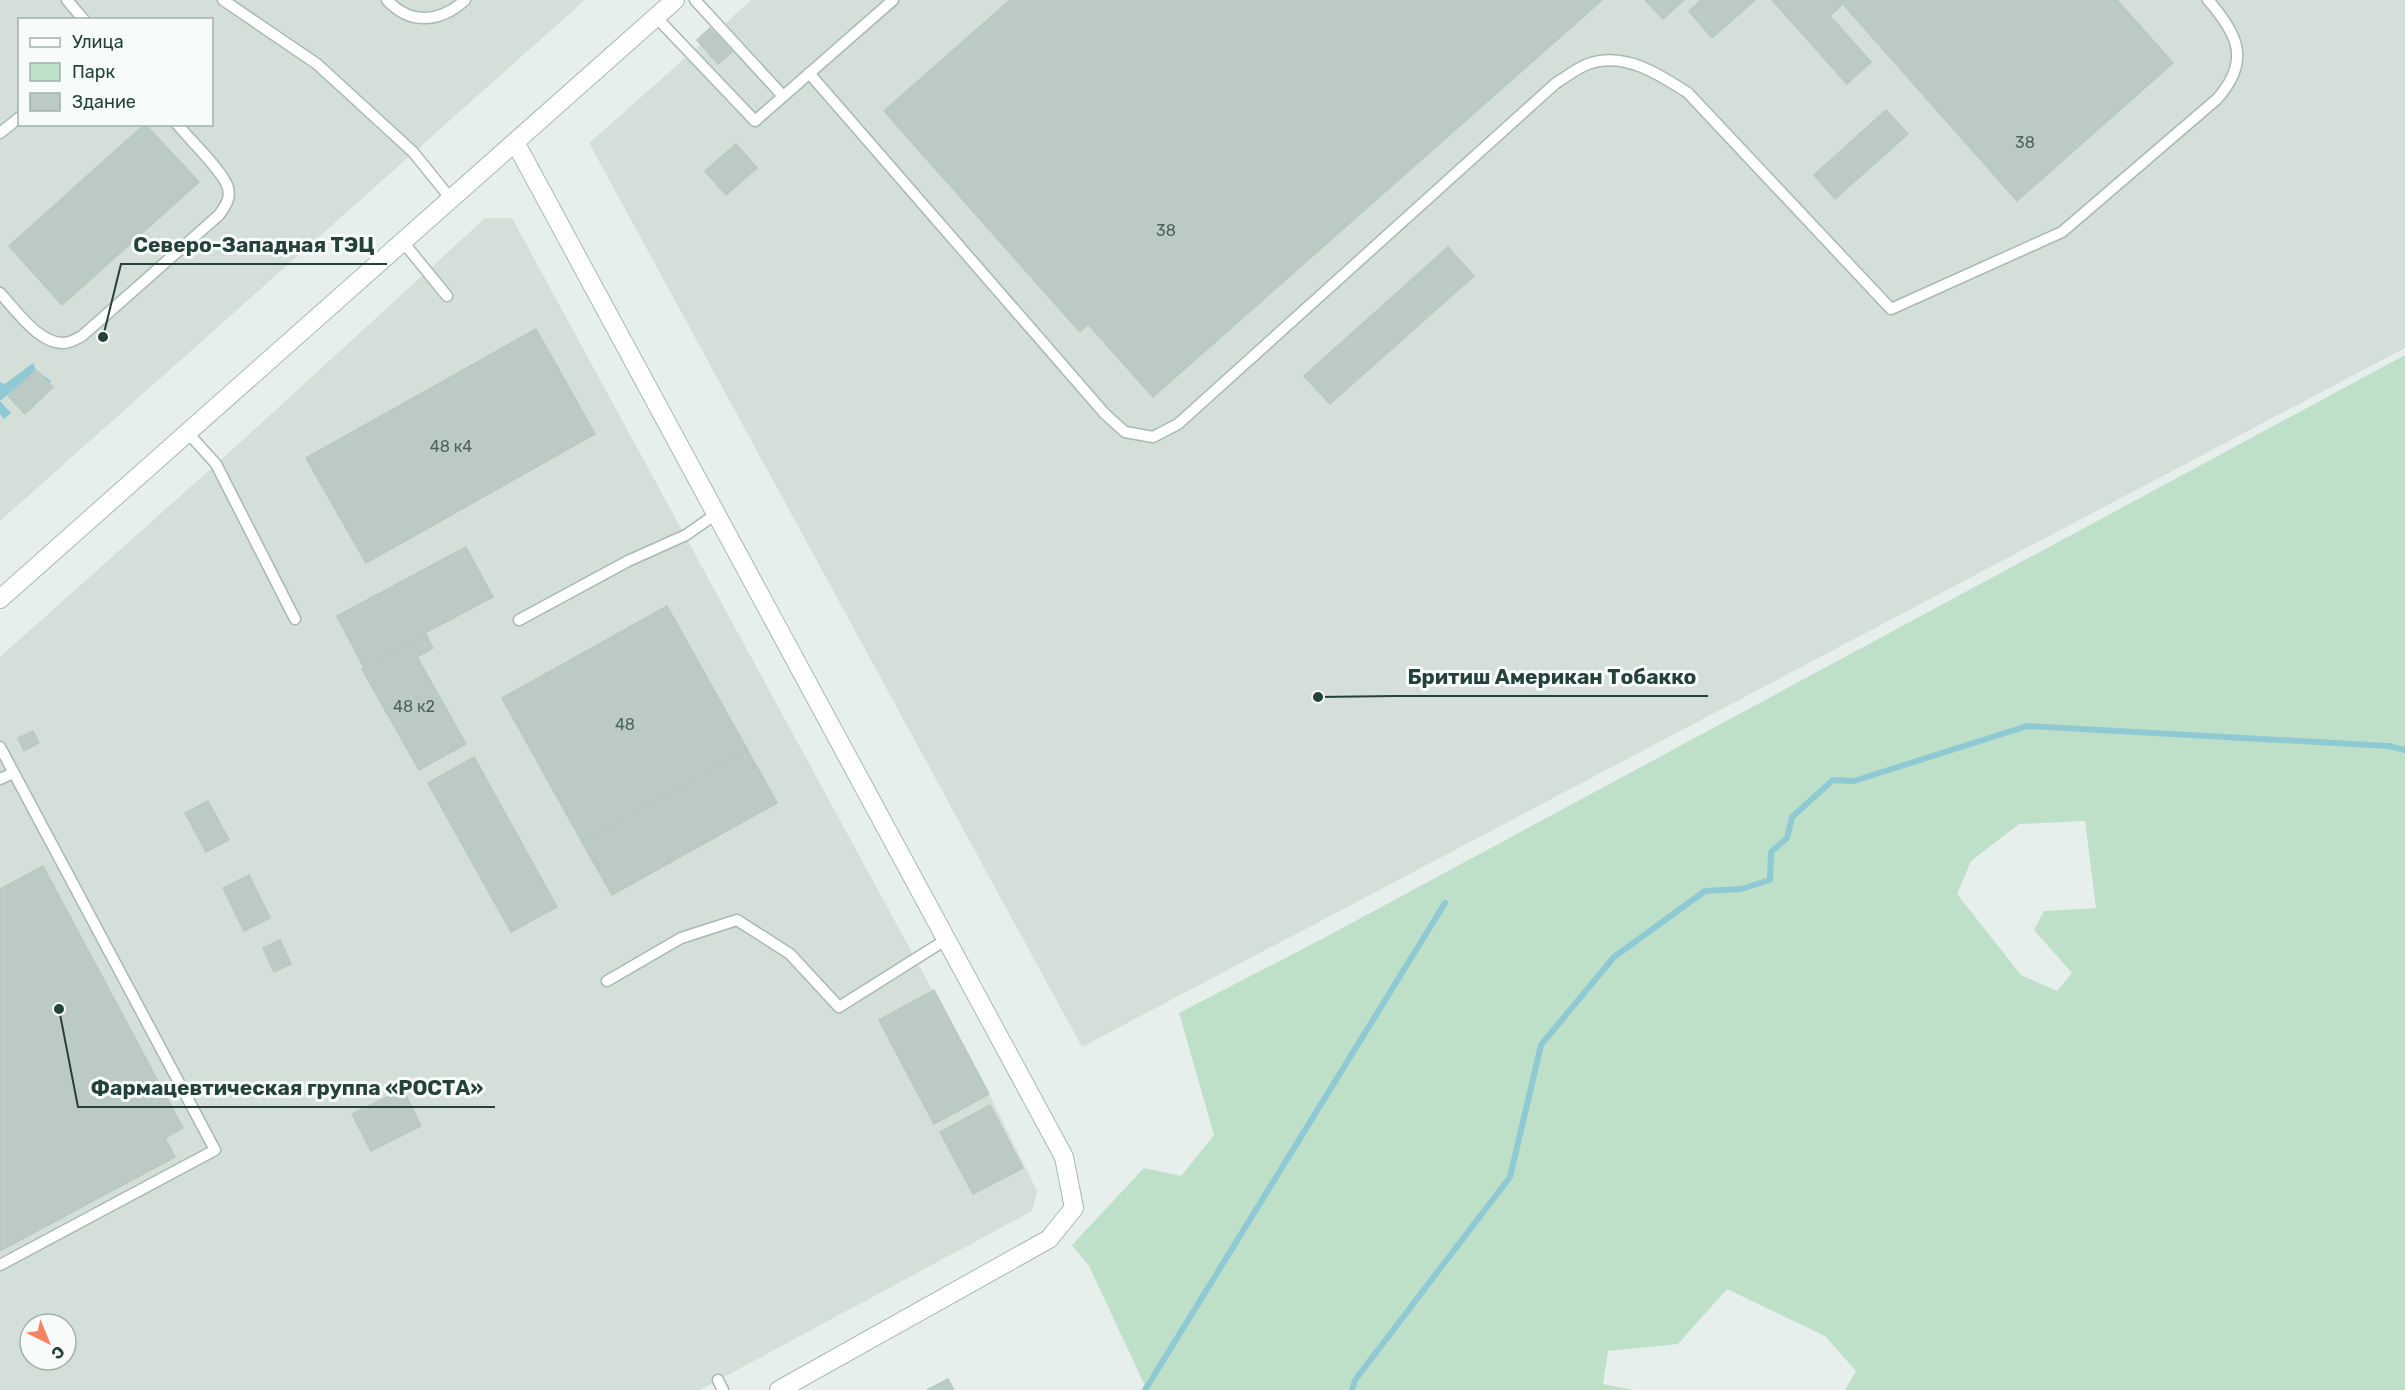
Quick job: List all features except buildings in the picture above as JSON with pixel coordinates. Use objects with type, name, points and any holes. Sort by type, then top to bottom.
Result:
[{"type":"street","points":[[0,599],[675,0]]},
{"type":"street","points":[[515,142],[1064,1156],[1074,1208],[1049,1239],[779,1390]]},
{"type":"lane","points":[[67,0],[82,18]]},
{"type":"lane","points":[[223,0],[317,64],[413,152],[451,199]]},
{"type":"lane","points":[[387,0],[405,13],[420,18],[437,18],[456,8],[465,0]]},
{"type":"lane","points":[[695,0],[783,96]]},
{"type":"lane","points":[[656,17],[755,121],[893,0]]},
{"type":"lane","points":[[809,73],[1105,414],[1125,432],[1153,437],[1178,424],[1556,83],[1589,63],[1620,60],[1656,72],[1688,93],[1891,309],[2062,232],[2217,99],[2231,83],[2237,63],[2236,42],[2226,20],[2208,0]]},
{"type":"lane","points":[[0,133],[18,119]]},
{"type":"lane","points":[[0,293],[48,340],[67,343],[82,336],[219,215],[228,201],[228,187],[219,172],[179,126]]},
{"type":"lane","points":[[403,242],[447,296]]},
{"type":"lane","points":[[188,433],[216,464],[296,619]]},
{"type":"lane","points":[[519,620],[628,561],[686,535],[716,514]]},
{"type":"lane","points":[[0,747],[215,1150],[0,1265]]},
{"type":"lane","points":[[0,779],[13,773]]},
{"type":"lane","points":[[607,981],[681,938],[737,920],[790,954],[838,1007],[946,939]]},
{"type":"shaded area","points":[[0,0],[585,0],[0,521]]},
{"type":"shaded area","points":[[751,0],[2405,0],[2405,348],[1082,1047],[589,143],[700,45],[697,40],[710,28],[715,33]]},
{"type":"shaded area","points":[[485,218],[512,218],[989,1094],[1037,1191],[1032,1211],[700,1390],[0,1390],[0,657],[234,448]]},
{"type":"green space","points":[[2405,355],[2405,1390],[1845,1390],[1856,1371],[1825,1336],[1727,1289],[1678,1344],[1608,1351],[1603,1384],[1634,1390],[1147,1390],[1089,1266],[1072,1245],[1144,1168],[1181,1176],[1214,1135],[1179,1013],[1322,939]],"holes":[[[2085,821],[2096,908],[2044,911],[2034,930],[2072,973],[2057,991],[2021,975],[1957,894],[1971,861],[2019,824]]]},
{"type":"water","points":[[33,363],[36,370],[51,381],[41,390],[28,378],[0,401],[0,382],[5,384]]},
{"type":"water","points":[[0,401],[11,413],[4,419],[0,414]]},
{"type":"waterway","points":[[1352,1390],[1355,1380],[1510,1177],[1541,1045],[1614,957],[1705,891],[1741,889],[1770,880],[1771,852],[1787,838],[1792,817],[1833,780],[1854,781],[2027,726],[2389,746],[2405,750]]},
{"type":"waterway","points":[[1145,1390],[1445,903]]},
{"type":"place","name":"Северо-Западная ТЭЦ","points":[[103,337]]},
{"type":"place","name":"Бритиш Американ Тобакко","points":[[1318,697]]},
{"type":"place","name":"Фармацевтическая группа «РОСТА»","points":[[59,1009]]}]
